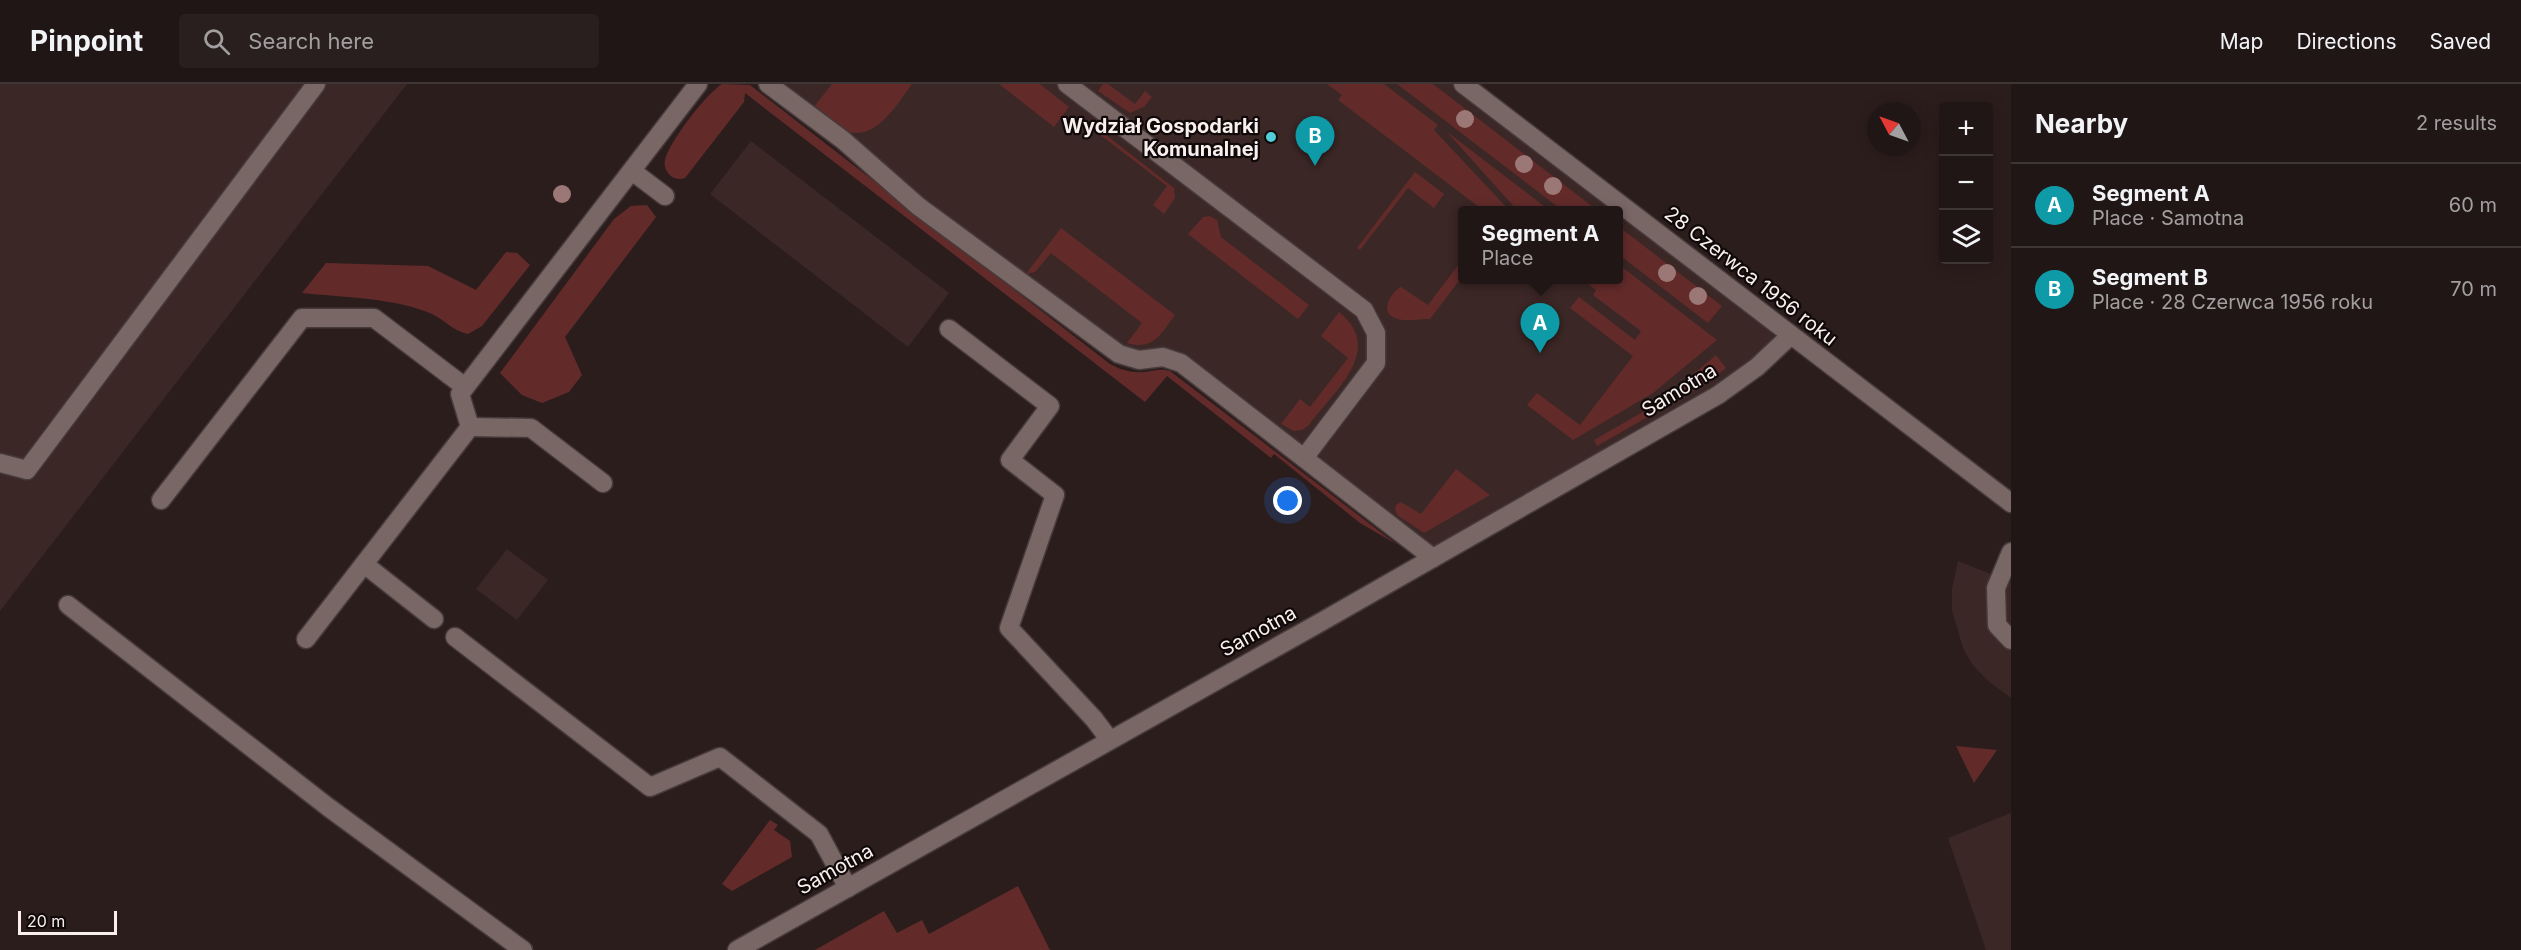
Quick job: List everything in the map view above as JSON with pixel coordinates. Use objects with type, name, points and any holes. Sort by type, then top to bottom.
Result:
[{"type":"street","points":[[0,463],[27,470],[316,84]]},
{"type":"street","points":[[470,427],[460,394],[698,84]]},
{"type":"street","points":[[768,84],[843,140],[918,206],[1119,354],[1140,360],[1163,357],[1181,363],[1433,558]]},
{"type":"street","points":[[1066,84],[1364,310],[1376,333],[1376,363],[1304,458]]},
{"type":"street","name":"28 Czerwca 1956 roku","points":[[1463,84],[1622,206]]},
{"type":"street","points":[[632,171],[665,196]]},
{"type":"street","name":"28 Czerwca 1956 roku","points":[[1623,206],[2011,503]]},
{"type":"street","points":[[161,500],[302,318],[374,318],[465,387]]},
{"type":"street","points":[[949,329],[1050,406],[1010,460],[1055,495],[1009,628],[1094,719],[1109,739]]},
{"type":"street","name":"Samotna","points":[[737,950],[1433,558],[1718,394],[1757,367],[1791,335]]},
{"type":"street","points":[[470,427],[531,428],[603,483]]},
{"type":"street","points":[[306,639],[470,427]]},
{"type":"street","points":[[2011,552],[1996,588],[1997,625],[2011,640]]},
{"type":"street","points":[[364,564],[434,620]]},
{"type":"street","points":[[68,605],[328,807],[523,950]]},
{"type":"street","points":[[455,637],[650,787],[720,757],[819,834],[848,888]]},
{"type":"shaded area","points":[[0,84],[407,84],[0,611]]},
{"type":"shaded area","points":[[722,84],[750,85],[1110,364],[1135,372],[1170,371],[1396,544],[1360,523],[1274,454],[1271,458],[1167,376],[1145,402],[745,93],[744,102],[685,178],[672,177],[666,170],[665,160],[673,142],[698,108]]},
{"type":"shaded area","points":[[768,84],[1463,84],[1622,206],[1458,206],[1458,284],[1623,284],[1623,206],[1791,335],[1757,367],[1433,558],[1181,363],[1139,360]]},
{"type":"shaded area","points":[[832,84],[912,84],[884,120],[866,132],[855,133],[836,126],[813,108]]},
{"type":"shaded area","points":[[999,84],[1040,84],[1069,107],[1054,127]]},
{"type":"shaded area","points":[[1103,84],[1108,84],[1135,104],[1145,91],[1152,97],[1144,107],[1130,113],[1098,91]]},
{"type":"shaded area","points":[[1327,84],[1384,84],[1438,125],[1434,130],[1505,206],[1478,206],[1338,100],[1342,95]]},
{"type":"shaded area","points":[[1397,84],[1433,84],[1592,206],[1557,206]]},
{"type":"shaded area","points":[[1092,124],[1174,188],[1175,198],[1164,214],[1153,205],[1167,186],[1090,127]]},
{"type":"shaded area","points":[[1446,131],[1544,206],[1513,206]]},
{"type":"shaded area","points":[[751,141],[949,293],[908,347],[710,194]]},
{"type":"shaded area","points":[[1415,172],[1444,194],[1434,208],[1408,188],[1360,250],[1357,248]]},
{"type":"shaded area","points":[[647,205],[656,217],[565,337],[582,375],[569,392],[542,403],[522,395],[500,373],[614,219],[631,206]]},
{"type":"shaded area","points":[[1210,216],[1217,220],[1221,237],[1309,305],[1298,319],[1188,234],[1203,217]]},
{"type":"shaded area","points":[[1061,228],[1175,315],[1156,339],[1144,345],[1127,343],[1142,323],[1051,253],[1035,272],[1026,274]]},
{"type":"shaded area","points":[[1623,230],[1722,306],[1708,323],[1623,258]]},
{"type":"shaded area","points":[[506,252],[517,253],[530,265],[482,326],[468,334],[432,314],[402,305],[368,299],[302,293],[326,263],[428,266],[476,290]]},
{"type":"shaded area","points":[[1458,265],[1458,282],[1430,319],[1395,318],[1390,315],[1387,307],[1390,297],[1401,287],[1428,305]]},
{"type":"shaded area","points":[[1623,268],[1717,340],[1653,393],[1573,440],[1527,405],[1537,393],[1580,425],[1633,356],[1570,308],[1579,297],[1635,340],[1641,331],[1593,295],[1596,290],[1588,284],[1623,284]]},
{"type":"shaded area","points":[[1339,312],[1352,326],[1358,341],[1357,355],[1342,384],[1309,425],[1302,430],[1294,431],[1281,424],[1300,399],[1310,407],[1348,358],[1321,336]]},
{"type":"shaded area","points":[[1716,355],[1726,368],[1709,382],[1597,446],[1594,440],[1660,402]]},
{"type":"shaded area","points":[[1456,469],[1490,495],[1424,533],[1397,515],[1396,505],[1401,502],[1421,514]]},
{"type":"shaded area","points":[[507,549],[548,580],[517,620],[476,589]]},
{"type":"shaded area","points":[[1958,561],[2011,582],[2011,698],[1987,680],[1972,664],[1963,648],[1952,611],[1952,588]]},
{"type":"shaded area","points":[[1956,746],[1997,750],[1974,783]]},
{"type":"shaded area","points":[[2011,813],[2011,950],[1986,950],[1948,838]]},
{"type":"shaded area","points":[[770,820],[778,825],[774,830],[790,841],[792,857],[732,891],[722,884]]},
{"type":"shaded area","points":[[1018,886],[1050,950],[815,950],[884,911],[897,933],[922,920],[929,934]]},
{"type":"place","name":"Wydział Gospodarki Komunalnej","points":[[1271,137]]},
{"type":"place","name":"Segment B","points":[[1315,166]]},
{"type":"place","name":"Segment A","points":[[1540,353]]}]
